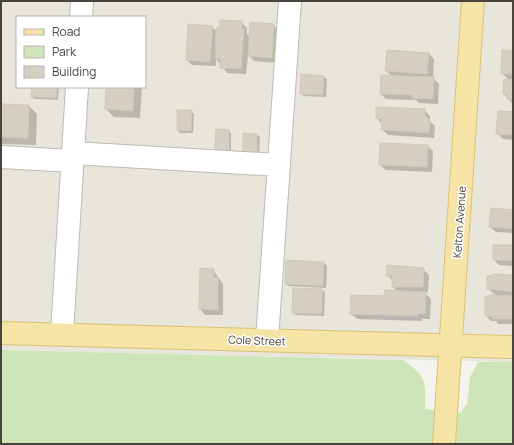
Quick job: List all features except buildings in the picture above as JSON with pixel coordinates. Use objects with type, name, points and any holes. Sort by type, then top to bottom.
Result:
[{"type":"main road","name":"Kelton Avenue","points":[[444,444],[474,1]]},
{"type":"main road","name":"Cole Street","points":[[1,333],[513,347]]},
{"type":"lane","points":[[81,16],[82,1]]},
{"type":"lane","points":[[268,340],[290,1]]},
{"type":"lane","points":[[62,334],[77,88]]},
{"type":"lane","points":[[1,157],[73,157],[279,165]]},
{"type":"shaded area","points":[[1,1],[513,1],[513,362],[1,350]]},
{"type":"green space","points":[[1,350],[403,360],[420,375],[423,380],[425,385],[425,409],[460,413],[467,404],[470,377],[478,362],[513,362],[513,444],[1,443]]}]
